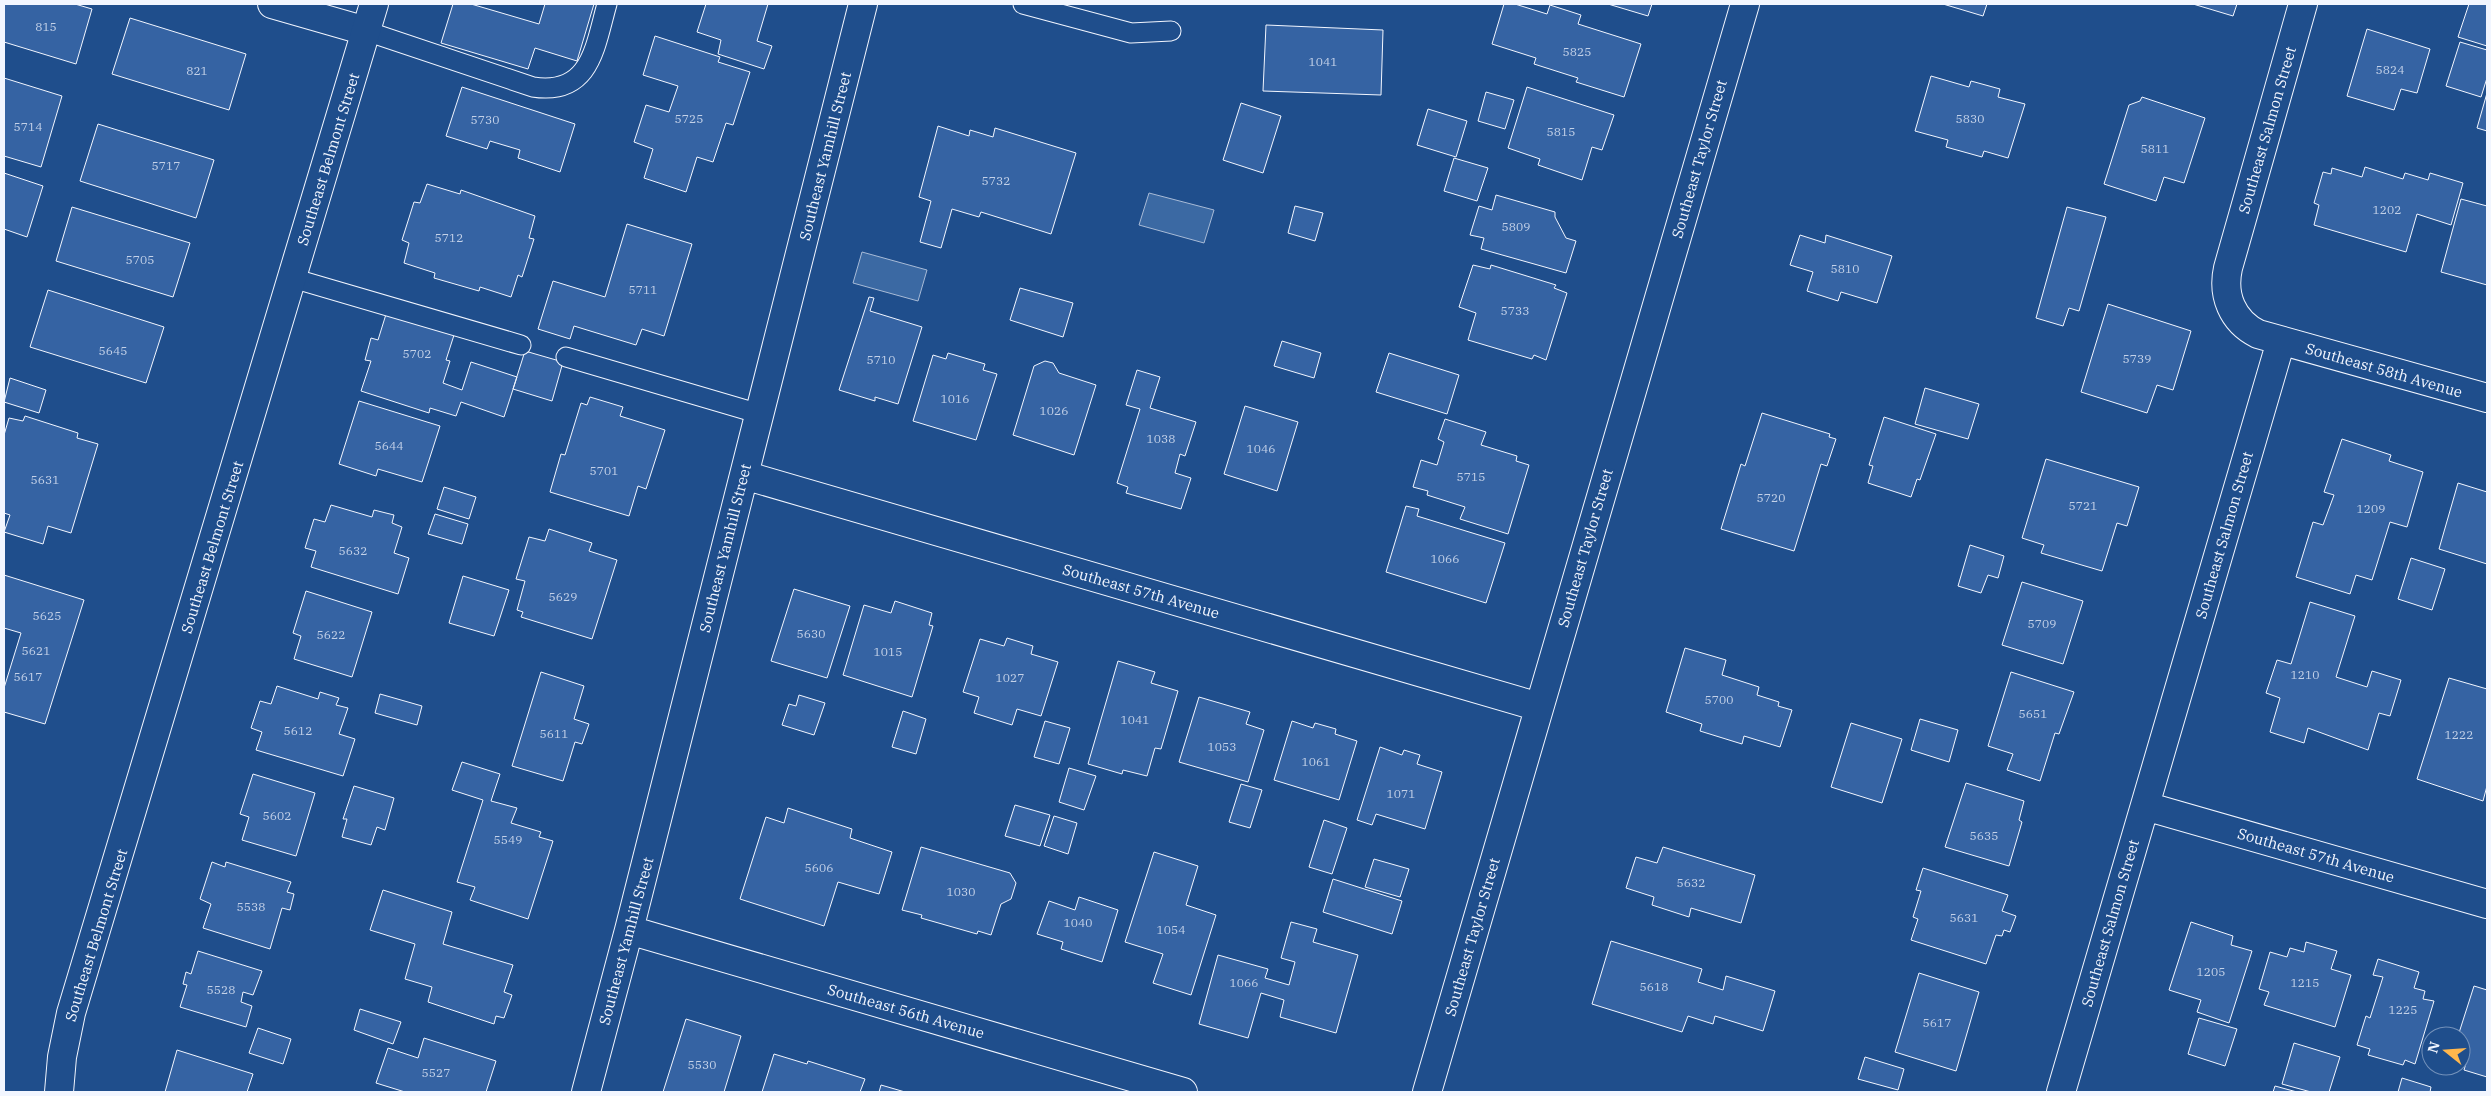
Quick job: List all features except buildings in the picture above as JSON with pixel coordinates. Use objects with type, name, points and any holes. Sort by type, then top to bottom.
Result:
[{"type":"street","points":[[272,4],[366,31]]},
{"type":"street","name":"Southeast Belmont Street","points":[[59,1092],[62,1057],[71,1013],[374,4]]},
{"type":"street","name":"Southeast Yamhill Street","points":[[586,1092],[629,930],[863,4]]},
{"type":"street","name":"Southeast Taylor Street","points":[[1427,1092],[1745,4]]},
{"type":"street","name":"Southeast Salmon Street","points":[[2061,1092],[2281,341],[2246,328],[2230,305],[2225,283],[2303,4]]},
{"type":"street","name":"Southeast 58th Avenue","points":[[2281,341],[2487,398]]},
{"type":"street","name":"Southeast 57th Avenue","points":[[744,476],[1539,707]]},
{"type":"street","name":"Southeast 57th Avenue","points":[[2145,806],[2487,904]]},
{"type":"street","name":"Southeast 56th Avenue","points":[[629,930],[1182,1092]]},
{"type":"lane","points":[[366,31],[533,87],[546,89],[572,83],[589,64],[607,4]]},
{"type":"lane","points":[[1024,4],[1131,33],[1171,31]]},
{"type":"lane","points":[[292,278],[521,345]]},
{"type":"lane","points":[[566,357],[760,414]]},
{"type":"water","points":[[1149,193],[1214,210],[1204,243],[1139,225]]},
{"type":"water","points":[[862,252],[927,270],[918,301],[853,283]]}]
